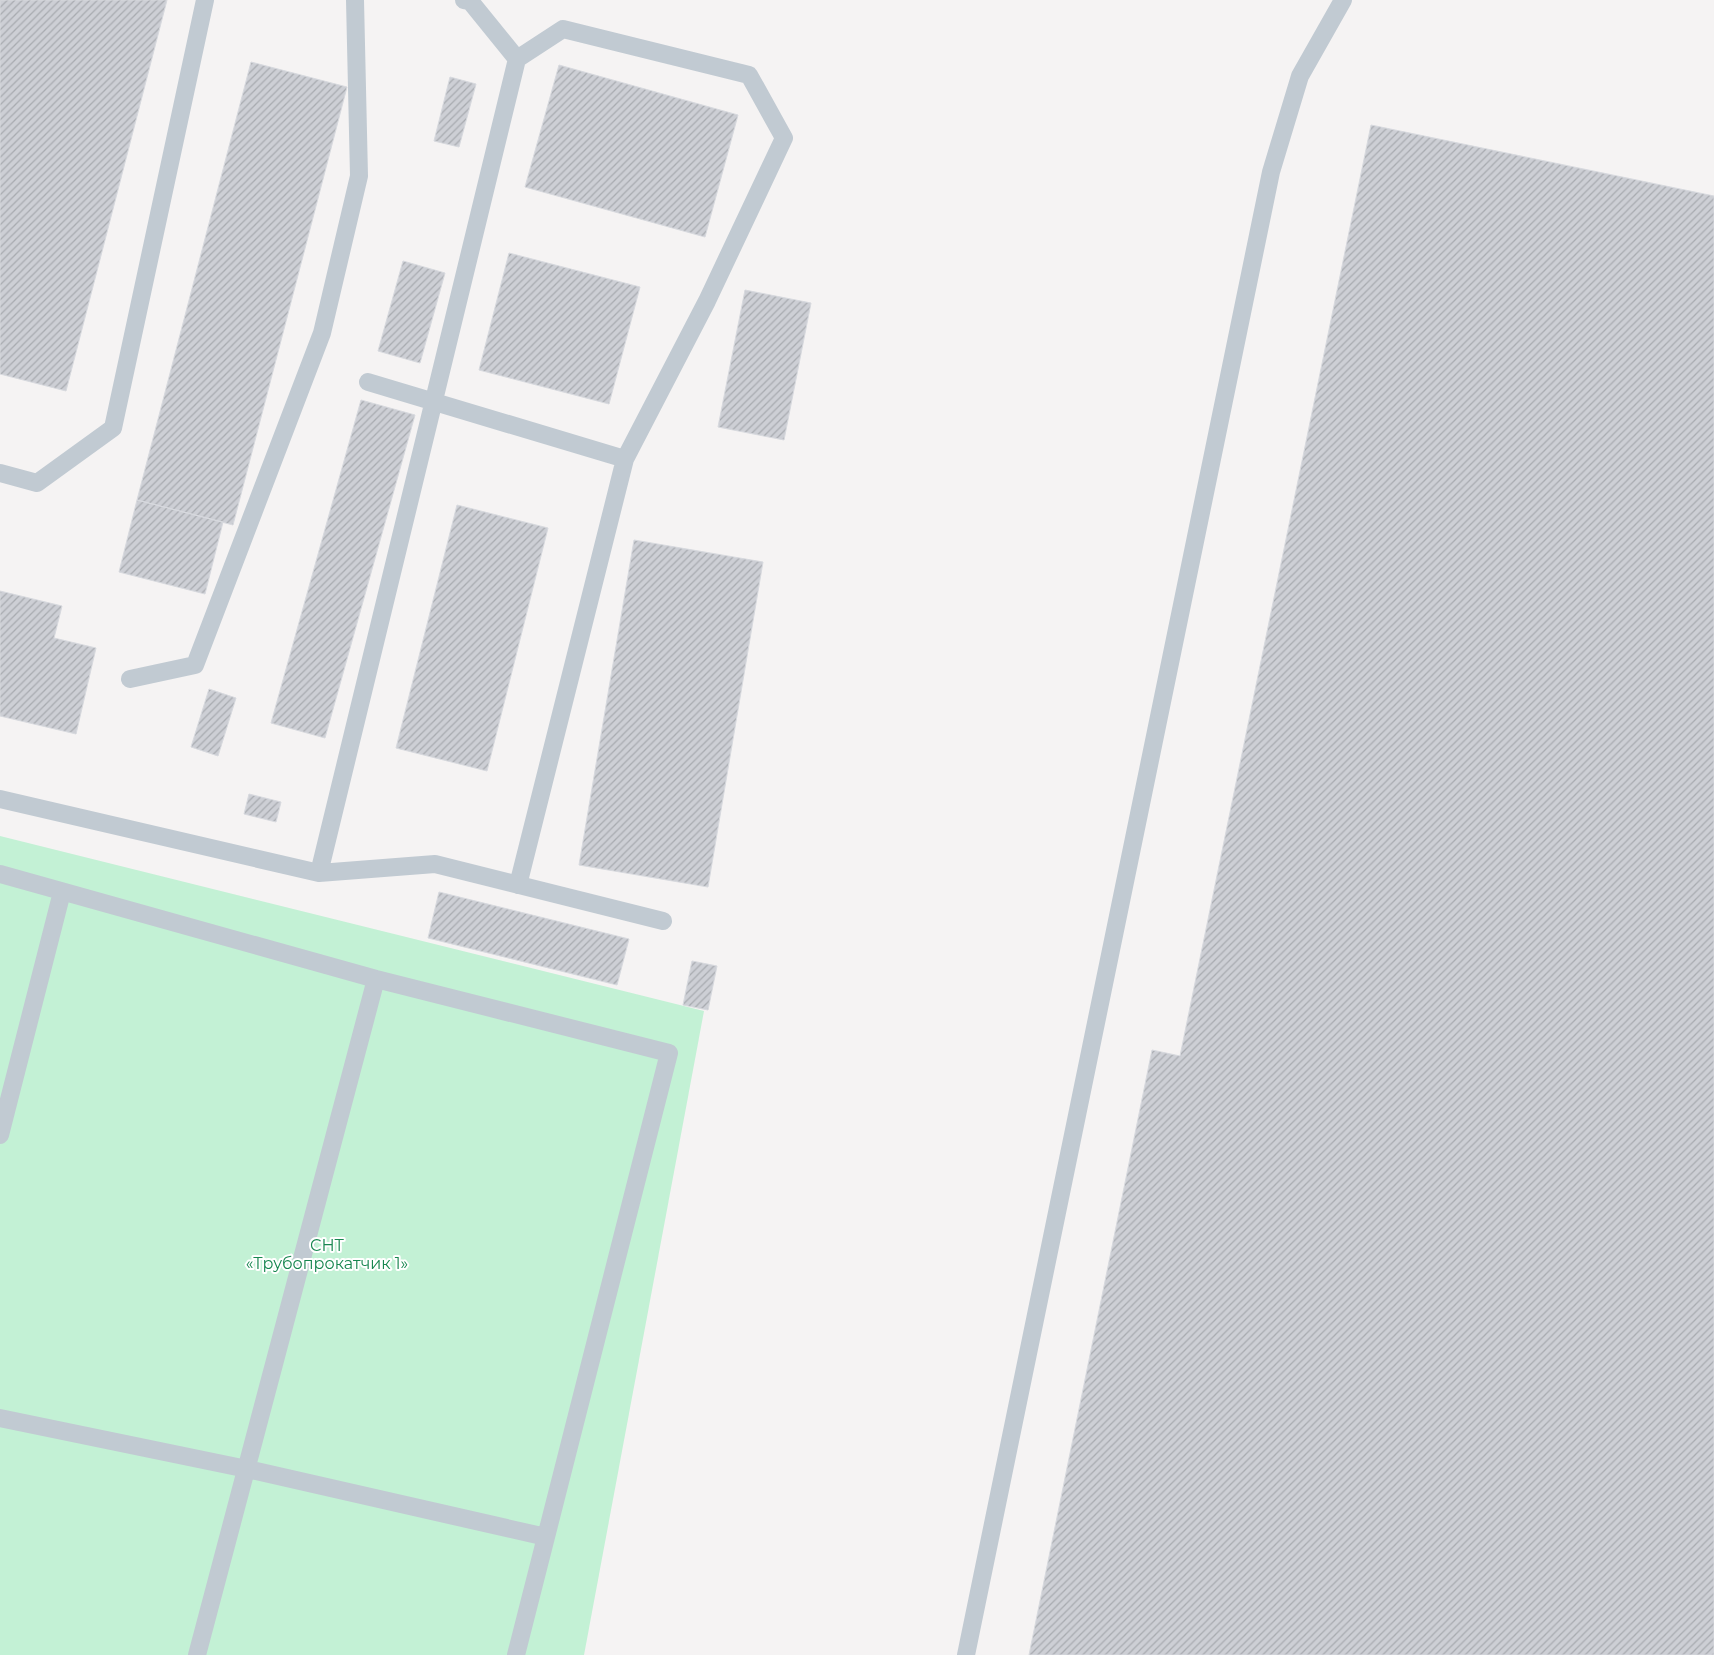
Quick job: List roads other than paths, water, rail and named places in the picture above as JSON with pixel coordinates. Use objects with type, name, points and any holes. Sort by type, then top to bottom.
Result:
[{"type":"lane","points":[[0,474],[37,483],[113,428],[205,0]]},
{"type":"lane","points":[[130,679],[195,666],[322,333],[359,176],[355,0]]},
{"type":"lane","points":[[464,0],[470,1],[517,59]]},
{"type":"lane","points":[[966,1655],[1271,172],[1300,76],[1343,0]]},
{"type":"lane","points":[[319,873],[517,59],[563,29],[749,75],[784,138],[707,301],[624,459],[518,885]]},
{"type":"lane","points":[[368,382],[434,400],[624,459]]},
{"type":"lane","points":[[0,798],[319,873],[435,864],[662,920]]},
{"type":"lane","points":[[0,874],[376,979],[669,1053],[516,1655]]},
{"type":"lane","points":[[0,1135],[62,892]]},
{"type":"lane","points":[[197,1655],[376,979]]},
{"type":"lane","points":[[0,1418],[247,1469],[546,1537]]},
{"type":"park label","name":"СНТ «Трубопрокатчик 1»","points":[[327,1254]]}]
